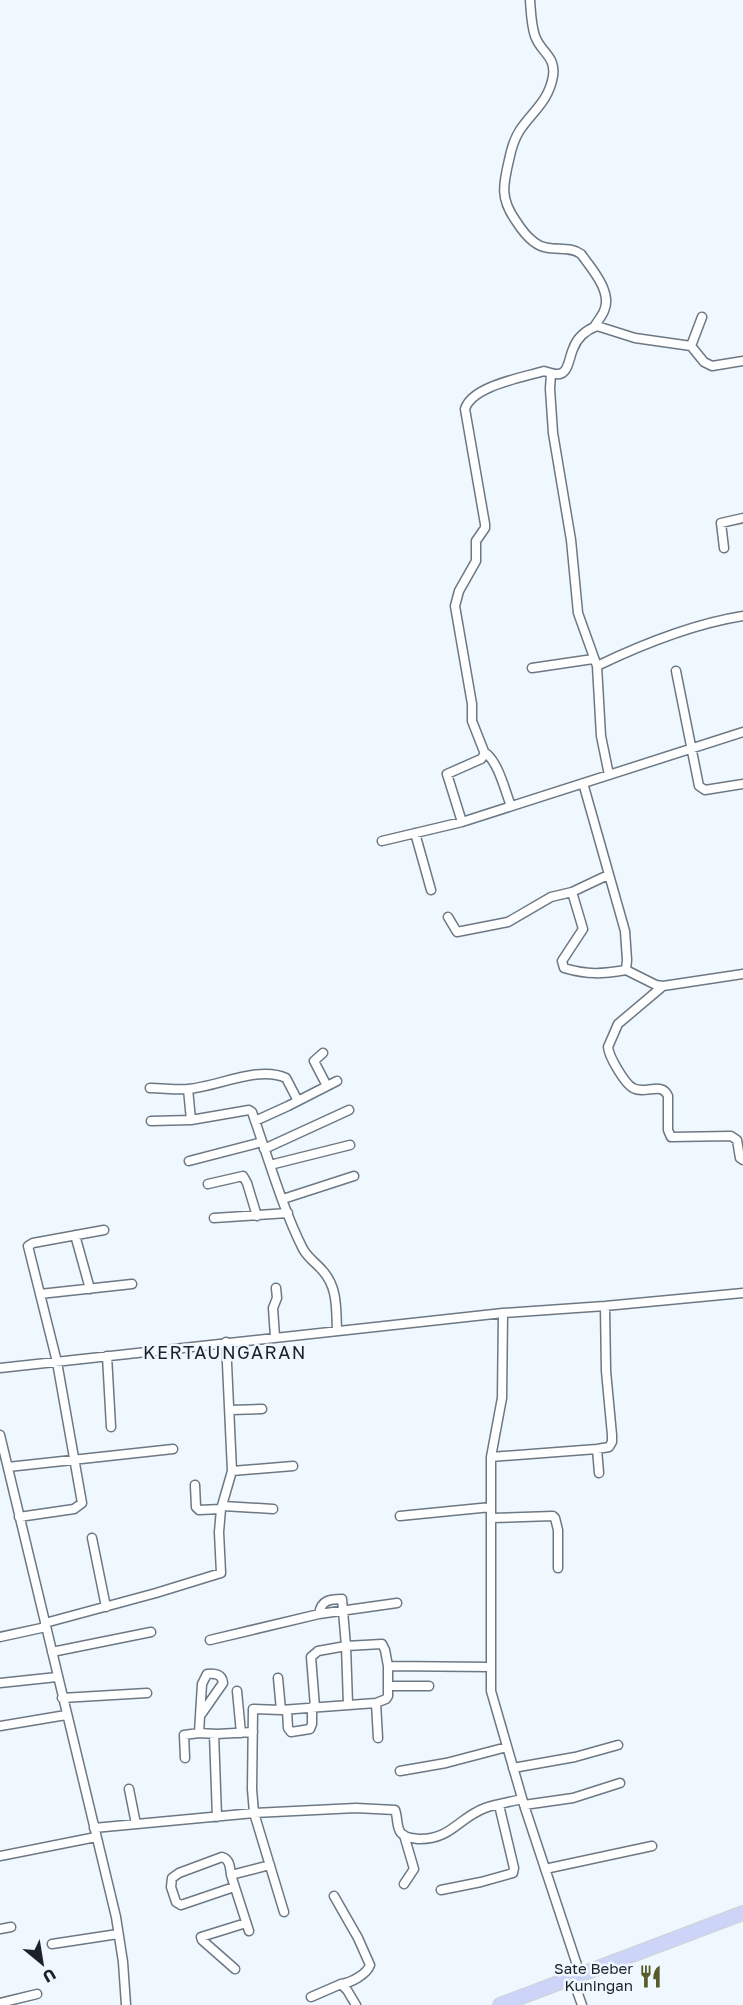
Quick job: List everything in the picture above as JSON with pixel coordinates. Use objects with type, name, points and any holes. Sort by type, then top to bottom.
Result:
[{"type":"main road","points":[[500,2005],[743,1912]]},
{"type":"street","points":[[462,822],[447,774],[484,756],[472,721],[472,704],[455,606],[459,591],[476,561],[476,541],[485,528],[465,409],[467,402],[480,392],[544,371],[556,375],[563,372],[568,366],[572,350],[580,337],[594,327],[605,309],[606,295],[602,285],[581,254],[576,251],[547,249],[528,238],[510,214],[504,195],[512,150],[520,131],[539,108],[553,74],[553,62],[536,39],[532,26],[530,0]]},
{"type":"street","points":[[691,346],[702,317]]},
{"type":"street","points":[[594,327],[600,326],[634,338],[691,346],[704,362],[712,366],[743,362]]},
{"type":"street","points":[[551,373],[553,433],[571,540],[578,608],[595,662],[601,736],[609,775]]},
{"type":"street","points":[[724,548],[721,523],[743,518]]},
{"type":"street","points":[[532,668],[595,662],[683,630],[743,616]]},
{"type":"street","points":[[676,671],[699,786],[703,790],[743,783]]},
{"type":"street","points":[[382,841],[462,822],[743,732]]},
{"type":"street","points":[[484,752],[489,755],[500,776],[511,806]]},
{"type":"street","points":[[583,783],[625,931],[626,970]]},
{"type":"street","points":[[415,833],[431,890]]},
{"type":"street","points":[[448,917],[457,932],[498,925],[511,921],[551,897],[572,892],[608,875]]},
{"type":"street","points":[[572,892],[583,929],[562,961],[564,968],[600,974],[626,970],[656,985],[663,986],[743,974]]},
{"type":"street","points":[[663,986],[618,1024],[609,1042],[608,1052],[631,1087],[639,1090],[662,1088],[666,1091],[668,1130],[671,1137],[731,1136],[737,1140],[740,1158],[743,1160]]},
{"type":"street","points":[[323,1053],[314,1061],[327,1086]]},
{"type":"street","points":[[150,1088],[188,1089],[240,1077],[279,1076],[286,1078],[298,1101]]},
{"type":"street","points":[[255,1121],[337,1081]]},
{"type":"street","points":[[188,1089],[191,1120]]},
{"type":"street","points":[[151,1121],[191,1120],[249,1110],[252,1112],[304,1251],[321,1268],[332,1284],[336,1301],[337,1330]]},
{"type":"street","points":[[189,1161],[263,1145],[349,1110]]},
{"type":"street","points":[[270,1165],[350,1145]]},
{"type":"street","points":[[208,1184],[243,1176],[257,1216]]},
{"type":"street","points":[[283,1199],[354,1176]]},
{"type":"street","points":[[214,1218],[288,1213]]},
{"type":"street","points":[[19,1516],[74,1509],[82,1503],[57,1362],[28,1246],[33,1243],[104,1230]]},
{"type":"street","points":[[75,1235],[90,1289]]},
{"type":"street","points":[[40,1294],[132,1284]]},
{"type":"street","points":[[275,1337],[273,1311],[277,1298],[276,1288]]},
{"type":"street","points":[[0,1368],[337,1330],[743,1293]]},
{"type":"street","points":[[491,1457],[609,1447],[612,1442],[606,1371],[606,1306]]},
{"type":"street","points":[[503,1314],[502,1398],[491,1457],[493,1701],[545,1869],[576,1975],[582,2005]]},
{"type":"street","points":[[0,1637],[221,1573],[219,1532],[222,1508],[232,1471],[226,1342]]},
{"type":"street","points":[[107,1356],[111,1427]]},
{"type":"street","points":[[230,1410],[262,1409]]},
{"type":"street","points":[[0,1435],[118,1934],[126,2005]]},
{"type":"street","points":[[8,1467],[173,1449]]},
{"type":"street","points":[[597,1449],[599,1473]]},
{"type":"street","points":[[232,1471],[293,1466]]},
{"type":"street","points":[[195,1485],[196,1507],[199,1510],[273,1509]]},
{"type":"street","points":[[400,1516],[491,1507]]},
{"type":"street","points":[[491,1518],[553,1516],[558,1530],[558,1568]]},
{"type":"street","points":[[92,1539],[106,1607]]},
{"type":"street","points":[[318,1614],[324,1602],[342,1596],[348,1704]]},
{"type":"street","points":[[210,1640],[343,1609],[397,1603]]},
{"type":"street","points":[[51,1652],[151,1632]]},
{"type":"street","points":[[239,1709],[284,1710],[313,1707],[348,1704],[376,1703],[386,1700],[388,1696],[388,1666],[382,1644],[346,1646],[318,1651],[311,1657],[313,1707],[312,1724],[310,1729],[291,1732],[288,1728],[284,1710],[278,1678]]},
{"type":"street","points":[[388,1666],[491,1667]]},
{"type":"street","points":[[199,1734],[200,1716],[203,1680],[207,1674],[218,1674],[222,1680],[222,1686],[200,1716]]},
{"type":"street","points":[[0,1683],[57,1677]]},
{"type":"street","points":[[389,1686],[429,1686]]},
{"type":"street","points":[[237,1691],[241,1733]]},
{"type":"street","points":[[63,1698],[147,1693]]},
{"type":"street","points":[[376,1703],[378,1738]]},
{"type":"street","points":[[253,1709],[254,1813],[284,1912]]},
{"type":"street","points":[[0,1726],[66,1714]]},
{"type":"street","points":[[185,1758],[184,1735],[253,1732]]},
{"type":"street","points":[[214,1734],[217,1817]]},
{"type":"street","points":[[513,1768],[592,1753],[618,1745]]},
{"type":"street","points":[[400,1771],[507,1747]]},
{"type":"street","points":[[404,1835],[416,1839],[441,1836],[485,1808],[573,1798],[620,1783]]},
{"type":"street","points":[[129,1789],[136,1824]]},
{"type":"street","points":[[441,1890],[513,1873],[509,1841],[499,1805]]},
{"type":"street","points":[[0,1857],[136,1824],[254,1813],[356,1808],[394,1809],[397,1812],[399,1829],[404,1835],[414,1869],[404,1884]]},
{"type":"street","points":[[545,1869],[652,1846]]},
{"type":"street","points":[[234,1887],[181,1905],[176,1902],[170,1882],[175,1875],[222,1857],[227,1860],[247,1927],[201,1937],[235,1969]]},
{"type":"street","points":[[231,1875],[270,1865]]},
{"type":"street","points":[[311,1997],[348,1983],[369,1970],[370,1965],[358,1938],[334,1896]]},
{"type":"street","points":[[0,1929],[11,1927]]},
{"type":"street","points":[[52,1944],[118,1934]]},
{"type":"street","points":[[341,1984],[356,2005]]},
{"type":"street","points":[[0,2003],[36,1994]]},
{"type":"place","name":"Sate Beber Kuningan","points":[[651,1977]]},
{"type":"district","name":"KERTAUNGARAN","points":[[225,1352]]}]
